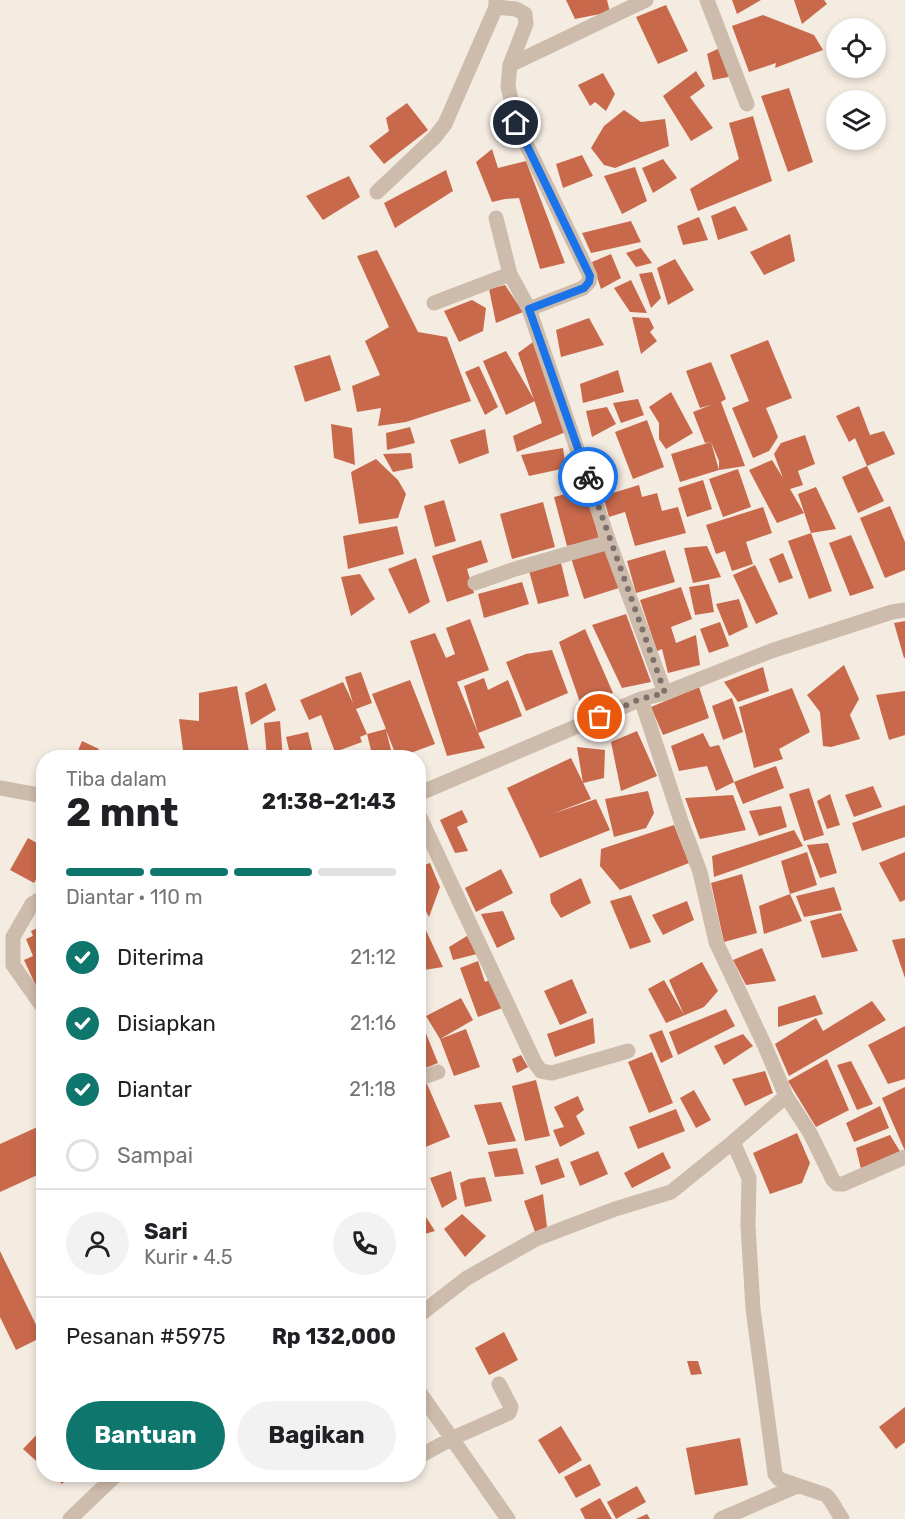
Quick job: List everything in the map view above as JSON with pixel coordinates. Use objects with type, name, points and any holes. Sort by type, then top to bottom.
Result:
[{"type":"street","points":[[510,65],[646,0]]},
{"type":"street","points":[[706,0],[747,104]]},
{"type":"street","points":[[377,192],[435,138],[445,124],[496,3],[522,11],[526,17],[526,24],[510,65],[508,86],[516,123],[590,276],[584,288],[529,309]]},
{"type":"street","points":[[496,218],[510,274],[529,309],[609,542],[665,693]]},
{"type":"street","points":[[434,303],[510,274]]},
{"type":"street","points":[[475,583],[609,542]]},
{"type":"street","points":[[426,791],[640,699],[665,693],[771,651],[892,612],[905,610]]},
{"type":"street","points":[[640,699],[700,872],[716,942],[786,1096],[810,1133],[832,1180],[837,1184],[843,1184],[905,1157]]},
{"type":"street","points":[[0,788],[36,795]]},
{"type":"street","points":[[426,830],[540,1071],[552,1072],[627,1051]]},
{"type":"street","points":[[36,902],[32,904],[13,937],[13,965],[36,998]]},
{"type":"street","points":[[426,1076],[438,1072]]},
{"type":"street","points":[[426,1310],[467,1278],[536,1239],[615,1209],[672,1192],[786,1096]]},
{"type":"street","points":[[732,1142],[749,1178],[748,1225],[753,1309],[775,1474],[779,1479],[826,1496],[842,1519]]},
{"type":"street","points":[[426,1453],[509,1413],[511,1407],[499,1384]]},
{"type":"street","points":[[426,1401],[508,1519]]},
{"type":"street","points":[[70,1519],[109,1482]]},
{"type":"street","points":[[721,1519],[797,1485]]},
{"type":"building","points":[[566,0],[607,0],[610,12],[575,19]]},
{"type":"building","points":[[732,0],[761,0],[737,14]]},
{"type":"building","points":[[794,0],[824,0],[827,4],[802,24]]},
{"type":"building","points":[[666,5],[688,51],[658,64],[636,17]]},
{"type":"building","points":[[763,15],[814,35],[823,50],[775,68],[776,63],[749,72],[732,26]]},
{"type":"building","points":[[724,46],[733,76],[713,80],[707,54]]},
{"type":"building","points":[[696,71],[705,86],[690,97],[713,128],[691,141],[663,96]]},
{"type":"building","points":[[603,73],[615,94],[606,111],[595,102],[590,106],[578,85]]},
{"type":"building","points":[[789,88],[813,162],[788,172],[761,96]]},
{"type":"building","points":[[407,103],[428,130],[384,164],[369,146],[389,131],[386,118]]},
{"type":"building","points":[[624,110],[641,122],[665,119],[669,146],[615,168],[604,165],[591,148],[604,126]]},
{"type":"building","points":[[753,116],[772,181],[698,211],[690,189],[739,159],[729,123]]},
{"type":"building","points":[[492,149],[498,168],[526,161],[565,263],[540,269],[519,198],[492,202],[476,162]]},
{"type":"building","points":[[582,155],[593,176],[563,188],[556,164]]},
{"type":"building","points":[[663,159],[677,178],[653,193],[642,168]]},
{"type":"building","points":[[635,167],[647,201],[622,214],[604,176]]},
{"type":"building","points":[[446,170],[453,191],[395,228],[384,203]]},
{"type":"building","points":[[349,176],[360,197],[323,220],[306,196]]},
{"type":"building","points":[[735,206],[748,230],[718,240],[711,216]]},
{"type":"building","points":[[699,217],[708,240],[683,245],[677,226]]},
{"type":"building","points":[[631,221],[641,242],[591,253],[582,233]]},
{"type":"building","points":[[790,234],[795,261],[764,275],[750,252]]},
{"type":"building","points":[[641,248],[652,263],[636,267],[626,253]]},
{"type":"building","points":[[377,250],[418,332],[447,337],[471,401],[406,422],[378,426],[381,408],[357,412],[352,386],[380,375],[365,341],[389,327],[357,256]]},
{"type":"building","points":[[611,254],[621,278],[601,289],[592,262]]},
{"type":"building","points":[[675,259],[694,290],[668,305],[657,268]]},
{"type":"building","points":[[652,272],[661,298],[651,308],[639,274]]},
{"type":"building","points":[[631,280],[647,313],[630,312],[614,288]]},
{"type":"building","points":[[505,285],[523,312],[496,323],[489,289]]},
{"type":"building","points":[[472,300],[486,308],[483,331],[459,342],[444,311]]},
{"type":"building","points":[[632,317],[649,318],[654,328],[650,332],[657,341],[641,354]]},
{"type":"building","points":[[589,318],[604,345],[561,357],[556,330]]},
{"type":"building","points":[[768,340],[792,398],[766,408],[778,437],[769,451],[753,458],[732,408],[749,401],[730,355]]},
{"type":"building","points":[[533,342],[568,431],[517,452],[513,436],[542,423],[518,353]]},
{"type":"building","points":[[506,351],[535,401],[506,415],[483,361]]},
{"type":"building","points":[[330,355],[341,390],[305,402],[294,366]]},
{"type":"building","points":[[711,362],[726,399],[721,402],[745,466],[719,470],[719,461],[711,442],[705,443],[693,412],[711,405],[700,408],[686,371]]},
{"type":"building","points":[[479,366],[498,407],[485,415],[465,372]]},
{"type":"building","points":[[618,370],[624,392],[583,403],[580,384]]},
{"type":"building","points":[[671,392],[693,433],[666,449],[659,439],[659,423],[649,407]]},
{"type":"building","points":[[638,399],[644,415],[621,423],[613,403]]},
{"type":"building","points":[[859,406],[870,435],[884,431],[895,454],[867,466],[855,438],[849,442],[836,416]]},
{"type":"building","points":[[607,407],[616,424],[592,437],[586,411]]},
{"type":"building","points":[[647,420],[664,467],[633,479],[615,432]]},
{"type":"building","points":[[331,424],[352,428],[355,465],[334,458]]},
{"type":"building","points":[[410,427],[415,443],[387,450],[386,433]]},
{"type":"building","points":[[485,429],[489,453],[459,464],[450,440]]},
{"type":"building","points":[[805,435],[815,464],[798,471],[803,485],[790,489],[804,513],[777,523],[749,470],[772,460],[783,478],[774,454],[781,443]]},
{"type":"building","points":[[711,442],[719,470],[680,482],[671,454]]},
{"type":"building","points":[[563,448],[566,468],[529,476],[521,455]]},
{"type":"building","points":[[411,453],[413,468],[393,472],[383,454]]},
{"type":"building","points":[[376,459],[398,480],[406,494],[398,518],[359,524],[351,472]]},
{"type":"building","points":[[867,466],[884,501],[858,513],[842,477]]},
{"type":"building","points":[[738,469],[751,507],[723,517],[709,479]]},
{"type":"building","points":[[703,480],[712,509],[687,517],[678,488]]},
{"type":"building","points":[[639,485],[642,497],[657,493],[662,511],[678,507],[686,533],[635,546],[625,512],[609,517],[603,496]]},
{"type":"building","points":[[816,487],[836,529],[811,533],[798,494]]},
{"type":"building","points":[[585,489],[599,538],[567,546],[554,497]]},
{"type":"building","points":[[444,500],[456,541],[435,547],[424,506]]},
{"type":"building","points":[[543,502],[555,547],[512,559],[500,514]]},
{"type":"building","points":[[890,506],[905,542],[905,570],[885,578],[860,518]]},
{"type":"building","points":[[763,507],[772,533],[746,542],[753,564],[732,571],[725,551],[716,554],[706,525]]},
{"type":"building","points":[[397,526],[404,554],[348,569],[343,536]]},
{"type":"building","points":[[811,533],[832,591],[809,599],[788,541]]},
{"type":"building","points":[[851,535],[874,588],[850,596],[829,543]]},
{"type":"building","points":[[481,540],[488,562],[467,569],[474,593],[447,602],[432,556]]},
{"type":"building","points":[[707,546],[721,577],[693,583],[684,548]]},
{"type":"building","points":[[606,547],[619,588],[584,599],[571,558]]},
{"type":"building","points":[[665,550],[675,582],[636,593],[627,561]]},
{"type":"building","points":[[783,553],[793,578],[779,583],[769,559]]},
{"type":"building","points":[[416,558],[430,602],[409,614],[388,569]]},
{"type":"building","points":[[560,559],[569,596],[538,604],[528,567]]},
{"type":"building","points":[[755,565],[778,614],[756,624],[733,575]]},
{"type":"building","points":[[360,574],[375,599],[351,616],[341,577]]},
{"type":"building","points":[[522,582],[529,604],[484,618],[478,594]]},
{"type":"building","points":[[709,584],[714,612],[695,615],[689,587]]},
{"type":"building","points":[[681,587],[692,619],[671,627],[676,643],[696,635],[700,665],[668,673],[662,649],[657,651],[640,600]]},
{"type":"building","points":[[739,599],[748,627],[729,636],[716,604]]},
{"type":"building","points":[[626,614],[651,682],[622,688],[592,625]]},
{"type":"building","points":[[470,619],[489,670],[457,682],[485,748],[447,756],[410,641],[435,633],[446,658],[455,654],[446,628]]},
{"type":"building","points":[[905,621],[905,658],[904,658],[894,623]]},
{"type":"building","points":[[720,622],[729,646],[709,653],[700,629]]},
{"type":"building","points":[[585,629],[613,693],[581,705],[559,642]]},
{"type":"building","points":[[552,650],[568,693],[526,711],[506,662],[526,654]]},
{"type":"building","points":[[844,665],[859,699],[850,715],[860,739],[831,747],[823,746],[820,712],[807,695]]},
{"type":"building","points":[[763,667],[769,691],[738,702],[724,682]]},
{"type":"building","points":[[361,672],[372,703],[356,709],[367,734],[360,737],[362,742],[334,750],[321,715],[309,720],[300,700],[343,682],[353,703],[345,677]]},
{"type":"building","points":[[484,678],[488,690],[508,680],[522,716],[478,733],[464,686]]},
{"type":"building","points":[[410,680],[435,744],[419,750],[394,750],[386,730],[391,750],[371,750],[367,734],[386,729],[372,694]]},
{"type":"building","points":[[266,683],[276,710],[251,725],[245,693]]},
{"type":"building","points":[[237,686],[249,750],[183,750],[179,719],[199,721],[199,693]]},
{"type":"building","points":[[699,687],[709,718],[663,735],[651,707]]},
{"type":"building","points":[[792,688],[810,732],[779,749],[783,759],[754,768],[739,707]]},
{"type":"building","points":[[905,691],[905,735],[889,740],[876,695]]},
{"type":"building","points":[[732,698],[743,732],[723,740],[712,706]]},
{"type":"building","points":[[280,721],[282,750],[266,750],[264,723]]},
{"type":"building","points":[[637,731],[657,776],[621,791],[611,742]]},
{"type":"building","points":[[308,732],[312,750],[289,750],[286,737]]},
{"type":"building","points":[[703,733],[710,747],[719,745],[734,782],[716,791],[707,766],[679,771],[671,746]]},
{"type":"building","points":[[82,741],[99,749],[99,750],[78,750]]},
{"type":"building","points":[[577,747],[605,750],[604,778],[583,783]]},
{"type":"building","points":[[571,758],[591,799],[552,814],[596,799],[610,830],[540,858],[507,788]]},
{"type":"building","points":[[776,766],[784,788],[743,804],[734,782]]},
{"type":"building","points":[[873,786],[882,807],[854,817],[845,795]]},
{"type":"building","points":[[809,788],[824,835],[804,841],[789,794]]},
{"type":"building","points":[[648,791],[654,813],[646,828],[614,837],[605,799]]},
{"type":"building","points":[[830,794],[840,825],[827,829],[817,801]]},
{"type":"building","points":[[733,795],[746,830],[700,839],[685,798]]},
{"type":"building","points":[[905,805],[905,837],[862,851],[852,823]]},
{"type":"building","points":[[781,806],[787,827],[759,836],[749,811]]},
{"type":"building","points":[[462,810],[468,822],[457,827],[468,851],[455,853],[440,820]]},
{"type":"building","points":[[674,825],[689,863],[620,890],[600,866],[601,849]]},
{"type":"building","points":[[794,830],[803,846],[714,877],[712,856]]},
{"type":"building","points":[[28,838],[36,842],[36,880],[34,883],[10,870]]},
{"type":"building","points":[[828,843],[837,873],[820,878],[807,845]]},
{"type":"building","points":[[807,852],[817,885],[790,894],[781,861]]},
{"type":"building","points":[[905,852],[905,900],[900,902],[879,863]]},
{"type":"building","points":[[430,863],[440,887],[429,917],[426,911],[426,864]]},
{"type":"building","points":[[501,869],[513,893],[476,912],[465,888]]},
{"type":"building","points":[[742,874],[757,933],[724,942],[711,883]]},
{"type":"building","points":[[581,878],[591,903],[561,918],[551,903],[550,894]]},
{"type":"building","points":[[834,887],[842,910],[804,917],[796,896]]},
{"type":"building","points":[[790,894],[802,921],[764,934],[759,906]]},
{"type":"building","points":[[631,895],[651,942],[630,949],[610,901]]},
{"type":"building","points":[[687,901],[694,920],[663,935],[652,915]]},
{"type":"building","points":[[503,911],[515,939],[497,948],[481,914]]},
{"type":"building","points":[[841,913],[858,951],[822,958],[810,921]]},
{"type":"building","points":[[36,929],[36,986],[24,960],[33,956],[26,939],[33,936],[31,931]]},
{"type":"building","points":[[426,931],[443,967],[426,970]]},
{"type":"building","points":[[467,936],[477,954],[453,960],[449,947]]},
{"type":"building","points":[[905,938],[905,978],[892,940]]},
{"type":"building","points":[[762,948],[776,981],[746,985],[733,960]]},
{"type":"building","points":[[478,961],[485,982],[492,979],[502,1008],[478,1017],[460,968]]},
{"type":"building","points":[[702,962],[718,991],[704,1007],[666,1023],[648,989],[664,980],[684,1015],[669,980]]},
{"type":"building","points":[[572,979],[587,1013],[560,1025],[544,991]]},
{"type":"building","points":[[815,995],[823,1014],[778,1027],[778,1007]]},
{"type":"building","points":[[461,998],[473,1020],[440,1039],[426,1016]]},
{"type":"building","points":[[872,1001],[886,1020],[789,1076],[775,1044],[816,1018],[823,1031]]},
{"type":"building","points":[[726,1009],[735,1026],[678,1055],[669,1032]]},
{"type":"building","points":[[593,1018],[595,1043],[555,1057],[547,1034]]},
{"type":"building","points":[[905,1026],[905,1079],[888,1084],[868,1045]]},
{"type":"building","points":[[466,1029],[480,1067],[454,1076],[440,1039]]},
{"type":"building","points":[[662,1030],[673,1057],[661,1063],[649,1035]]},
{"type":"building","points":[[426,1034],[438,1063],[426,1068]]},
{"type":"building","points":[[743,1034],[753,1046],[724,1065],[714,1046]]},
{"type":"building","points":[[652,1052],[673,1103],[649,1113],[628,1062]]},
{"type":"building","points":[[521,1055],[528,1067],[517,1073],[512,1059]]},
{"type":"building","points":[[827,1059],[849,1110],[816,1127],[788,1081]]},
{"type":"building","points":[[851,1061],[873,1104],[857,1110],[837,1065]]},
{"type":"building","points":[[765,1071],[773,1093],[745,1106],[732,1079]]},
{"type":"building","points":[[536,1080],[550,1136],[525,1141],[512,1086]]},
{"type":"building","points":[[426,1084],[450,1137],[426,1147]]},
{"type":"building","points":[[905,1087],[905,1151],[882,1098]]},
{"type":"building","points":[[694,1090],[711,1120],[696,1128],[680,1098]]},
{"type":"building","points":[[578,1096],[584,1110],[576,1116],[585,1134],[560,1147],[553,1130],[564,1127],[554,1107]]},
{"type":"building","points":[[501,1102],[516,1141],[488,1145],[474,1105]]},
{"type":"building","points":[[880,1106],[889,1128],[854,1142],[846,1123]]},
{"type":"building","points":[[676,1109],[685,1131],[638,1149],[629,1127]]},
{"type":"building","points":[[36,1128],[36,1176],[0,1192],[0,1144]]},
{"type":"building","points":[[797,1133],[810,1163],[802,1183],[770,1194],[753,1153]]},
{"type":"building","points":[[890,1135],[901,1153],[861,1169],[856,1148]]},
{"type":"building","points":[[517,1148],[524,1174],[495,1177],[488,1152]]},
{"type":"building","points":[[598,1151],[608,1174],[580,1186],[570,1162]]},
{"type":"building","points":[[663,1152],[671,1168],[632,1188],[624,1173]]},
{"type":"building","points":[[558,1158],[565,1177],[541,1185],[535,1166]]},
{"type":"building","points":[[451,1171],[457,1199],[442,1208],[430,1178]]},
{"type":"building","points":[[485,1177],[492,1201],[465,1207],[460,1183]]},
{"type":"building","points":[[543,1194],[547,1227],[535,1232],[524,1201]]},
{"type":"building","points":[[462,1214],[486,1236],[465,1257],[444,1229]]},
{"type":"building","points":[[426,1217],[435,1231],[426,1234]]},
{"type":"building","points":[[0,1251],[36,1325],[36,1340],[16,1350],[0,1317]]},
{"type":"building","points":[[504,1332],[518,1360],[489,1375],[475,1348]]},
{"type":"building","points":[[687,1361],[698,1361],[702,1374],[691,1375]]},
{"type":"building","points":[[905,1407],[905,1442],[896,1449],[879,1427]]},
{"type":"building","points":[[561,1426],[582,1460],[559,1474],[538,1440]]},
{"type":"building","points":[[36,1435],[36,1461],[23,1449]]},
{"type":"building","points":[[740,1438],[748,1485],[695,1495],[686,1448]]},
{"type":"building","points":[[590,1464],[601,1485],[576,1498],[564,1477]]},
{"type":"building","points":[[637,1486],[646,1502],[616,1519],[607,1502]]},
{"type":"building","points":[[600,1498],[612,1519],[585,1519],[580,1509]]},
{"type":"building","points":[[647,1514],[650,1519],[636,1519]]},
{"type":"way so far","points":[[588,477],[609,542],[665,693],[640,699],[600,717]]},
{"type":"route","points":[[516,123],[590,276],[584,288],[529,309],[588,477]]}]
